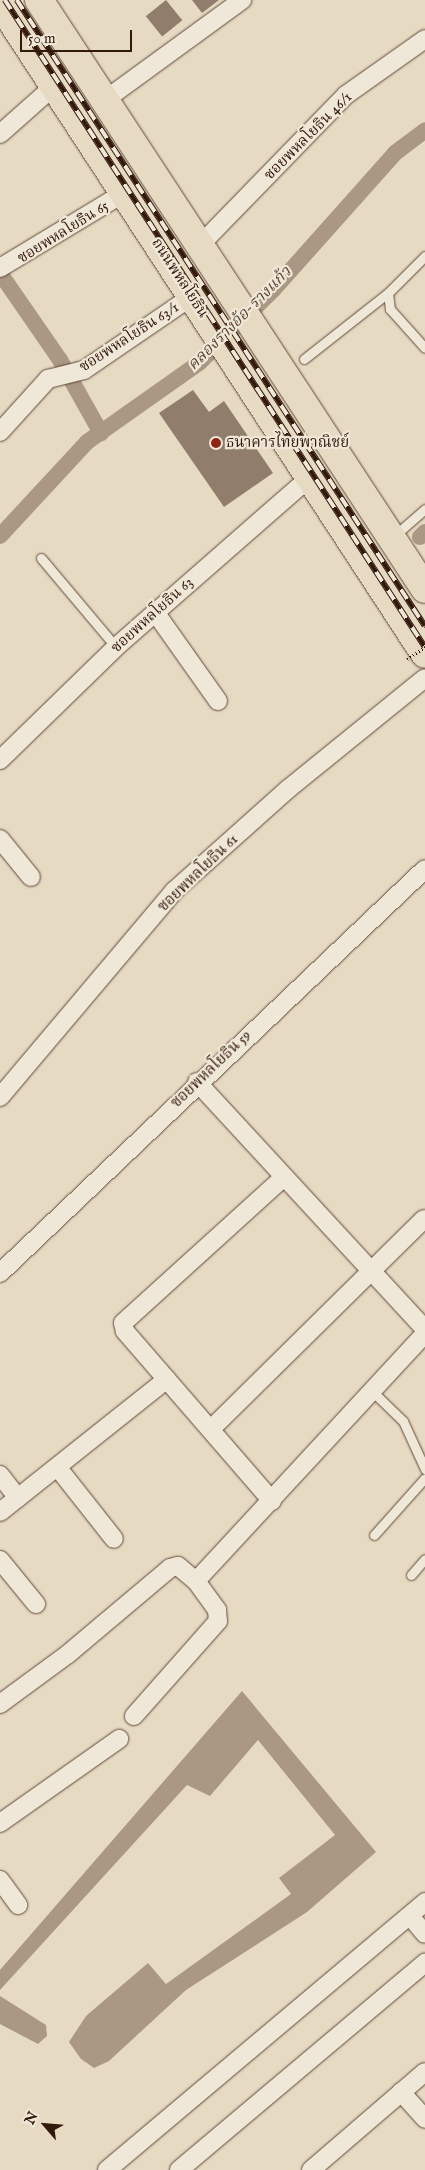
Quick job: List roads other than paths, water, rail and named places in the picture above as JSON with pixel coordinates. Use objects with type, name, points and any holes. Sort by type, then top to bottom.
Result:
[{"type":"main road","points":[[39,0],[425,589]]},
{"type":"main road","name":"ถนนพหลโยธิน","points":[[0,3],[370,570],[416,657]]},
{"type":"main road","points":[[370,570],[398,548]]},
{"type":"street","points":[[105,100],[242,0]]},
{"type":"street","name":"ซอยพหลโยธิน 46/1","points":[[200,245],[346,95],[425,39]]},
{"type":"street","points":[[0,134],[54,86]]},
{"type":"street","name":"ซอยพหลโยธิน 65","points":[[7,266],[124,193]]},
{"type":"street","name":"ซอยพหลโยธิน 63/1","points":[[0,432],[48,379],[84,370],[191,297]]},
{"type":"street","name":"ซอยพหลโยธิน 63","points":[[0,760],[116,647],[309,478]]},
{"type":"street","points":[[155,612],[218,701]]},
{"type":"street","name":"ซอยพหลโยธิน 61","points":[[0,1097],[174,891],[288,789],[425,678]]},
{"type":"street","points":[[0,840],[31,877]]},
{"type":"street","name":"ซอยพหลโยธิน 59","points":[[0,1273],[197,1082],[425,869]]},
{"type":"street","points":[[197,1082],[283,1178],[425,1329]]},
{"type":"street","points":[[272,1501],[125,1331],[126,1316],[283,1178]]},
{"type":"street","points":[[211,1429],[424,1219]]},
{"type":"street","points":[[196,1581],[425,1334]]},
{"type":"street","points":[[0,1512],[58,1468],[168,1379]]},
{"type":"street","points":[[58,1468],[114,1539]]},
{"type":"street","points":[[0,1475],[18,1498]]},
{"type":"street","points":[[0,1560],[36,1604]]},
{"type":"street","points":[[0,1704],[68,1654],[170,1568],[182,1567],[196,1581],[217,1610],[218,1620],[134,1716]]},
{"type":"street","points":[[0,1823],[119,1739]]},
{"type":"street","points":[[0,1880],[18,1905]]},
{"type":"street","points":[[107,2170],[425,1902]]},
{"type":"street","points":[[410,1916],[425,1934]]},
{"type":"street","points":[[179,2170],[425,1963]]},
{"type":"street","points":[[311,2170],[425,2072]]},
{"type":"street","points":[[402,2092],[425,2119]]},
{"type":"lane","points":[[304,359],[388,293],[425,256]]},
{"type":"lane","points":[[388,293],[390,309],[425,348]]},
{"type":"lane","points":[[398,548],[425,509]]},
{"type":"lane","points":[[41,558],[116,647]]},
{"type":"lane","points":[[372,1391],[403,1421],[425,1469]]},
{"type":"lane","points":[[374,1535],[425,1478]]},
{"type":"lane","points":[[411,1575],[425,1559]]},
{"type":"waterway","name":"คลองรางอ้อ-รางแก้ว","points":[[0,536],[87,442],[199,363],[274,289],[395,153],[425,130]]},
{"type":"waterway","points":[[0,273],[60,360],[101,433]]},
{"type":"waterway","points":[[420,537],[425,532]]},
{"type":"railway","points":[[5,0],[425,647]]},
{"type":"railway","points":[[17,0],[425,626]]},
{"type":"place","name":"ธนาคารไทยพาณิชย์","points":[[216,443]]}]
